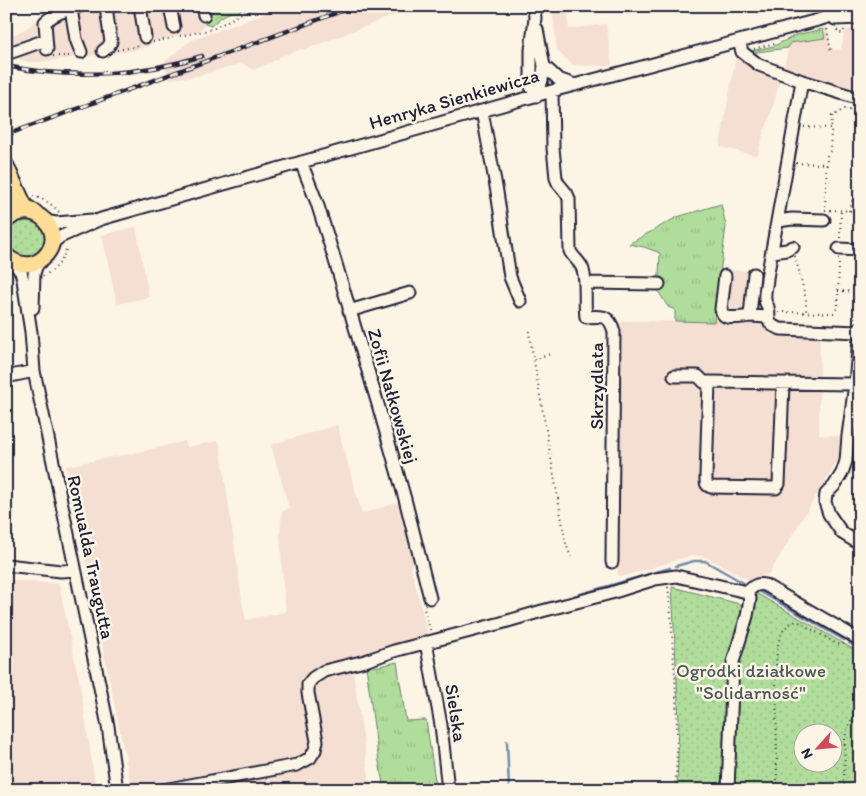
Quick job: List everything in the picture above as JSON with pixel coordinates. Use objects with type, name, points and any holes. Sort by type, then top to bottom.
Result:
[{"type":"main road","points":[[6,165],[25,206],[48,224],[52,231],[53,239],[47,254],[34,264],[18,263],[8,257]]},
{"type":"main road","points":[[6,179],[12,208],[6,220]]},
{"type":"main road","points":[[6,220],[22,212],[40,216]]},
{"type":"street","points":[[103,51],[111,42],[107,15],[108,6]]},
{"type":"street","points":[[140,6],[145,42]]},
{"type":"street","points":[[170,6],[174,27]]},
{"type":"street","points":[[534,6],[531,87],[537,96]]},
{"type":"street","name":"Henryka Sienkiewicza","points":[[822,23],[860,7]]},
{"type":"street","points":[[12,52],[46,48],[45,22],[51,16],[76,8],[76,39],[81,52]]},
{"type":"street","points":[[534,18],[544,66],[537,96]]},
{"type":"street","name":"Henryka Sienkiewicza","points":[[51,247],[60,237],[101,219],[301,162],[552,91],[740,41],[822,23],[860,18]]},
{"type":"street","points":[[740,41],[742,52],[759,65],[860,99]]},
{"type":"street","points":[[544,66],[558,79],[575,85]]},
{"type":"street","points":[[802,81],[764,300],[768,308],[770,323],[773,327],[781,329],[859,329],[856,384],[846,461],[842,474],[826,494],[825,502],[829,514],[842,533],[860,544]]},
{"type":"street","name":"Skrzydlata","points":[[552,91],[553,148],[556,178],[569,199],[570,251],[583,268],[585,276],[586,317],[604,317],[609,320],[614,332],[612,562]]},
{"type":"street","points":[[482,111],[510,277],[520,301]]},
{"type":"street","name":"Zofii Nałkowskiej","points":[[301,162],[317,203],[350,311],[402,490],[430,598]]},
{"type":"street","name":"Henryka Sienkiewicza","points":[[40,216],[56,223],[101,219]]},
{"type":"street","points":[[778,221],[792,219],[824,220]]},
{"type":"street","points":[[772,252],[793,247]]},
{"type":"street","points":[[839,249],[860,250]]},
{"type":"street","name":"Romualda Traugutta","points":[[8,257],[21,272],[23,280],[31,332],[34,372],[108,726],[117,790]]},
{"type":"street","name":"Romualda Traugutta","points":[[31,332],[33,280],[36,267],[41,260]]},
{"type":"street","points":[[750,316],[754,274]]},
{"type":"street","points":[[725,276],[721,309],[724,316],[768,315]]},
{"type":"street","points":[[585,283],[659,284]]},
{"type":"street","points":[[350,311],[410,294]]},
{"type":"street","points":[[6,377],[34,372]]},
{"type":"street","points":[[674,376],[698,376],[704,382],[856,384]]},
{"type":"street","points":[[709,382],[706,484],[711,487],[776,488],[779,484],[783,384]]},
{"type":"street","points":[[6,565],[61,572],[75,570]]},
{"type":"street","points":[[163,790],[203,786],[305,762],[315,750],[317,741],[308,684],[312,678],[324,671],[666,577],[676,576],[747,592]]},
{"type":"street","points":[[747,592],[755,585],[765,585],[857,638]]},
{"type":"street","points":[[728,790],[733,662],[747,616],[750,599],[747,592]]},
{"type":"street","name":"Sielska","points":[[430,641],[448,790]]},
{"type":"path","points":[[103,51],[213,29],[251,8],[259,6]]},
{"type":"path","points":[[822,23],[831,52]]},
{"type":"path","points":[[46,48],[56,57],[81,52]]},
{"type":"path","points":[[860,112],[845,109],[832,116],[830,151],[826,164],[825,210],[860,211]]},
{"type":"path","points":[[794,127],[831,128]]},
{"type":"path","points":[[788,163],[826,164]]},
{"type":"path","points":[[849,211],[860,176]]},
{"type":"path","points":[[31,195],[51,204],[63,217]]},
{"type":"path","points":[[768,315],[806,312],[834,313],[838,306],[841,210]]},
{"type":"path","points":[[39,278],[52,271],[63,259],[68,238]]},
{"type":"path","points":[[793,247],[806,299],[806,312]]},
{"type":"path","points":[[838,291],[858,292]]},
{"type":"path","points":[[530,331],[566,544],[571,557]]},
{"type":"path","points":[[534,360],[550,354]]},
{"type":"path","points":[[666,577],[677,694],[678,727],[675,790]]},
{"type":"path","points":[[430,598],[425,604],[424,609],[430,641]]},
{"type":"path","points":[[777,790],[776,664],[777,646],[784,629],[792,622],[797,621],[837,644],[841,645],[857,638]]},
{"type":"path","points":[[844,790],[845,738],[847,728],[860,701]]},
{"type":"shaded area","points":[[60,6],[207,6],[209,21],[199,31],[155,41],[147,47],[130,51],[39,62],[29,62],[15,58],[10,54],[6,45],[6,39]]},
{"type":"shaded area","points":[[285,6],[418,6],[303,50],[279,57],[253,70],[242,63],[198,76],[169,79],[164,62],[192,40]]},
{"type":"shaded area","points":[[552,6],[567,6],[569,29],[606,24],[612,65],[573,65],[557,51]]},
{"type":"shaded area","points":[[828,28],[831,46],[834,50],[841,49],[845,30],[860,28],[860,95],[782,70],[790,43],[796,35]]},
{"type":"shaded area","points":[[736,56],[746,59],[781,77],[758,154],[753,155],[720,147]]},
{"type":"shaded area","points":[[136,227],[149,297],[117,304],[102,235]]},
{"type":"shaded area","points":[[721,269],[761,272],[756,320],[761,322],[770,335],[820,337],[819,435],[842,436],[838,459],[769,574],[749,580],[706,557],[693,555],[621,577],[618,574],[620,323],[623,321],[713,322]]},
{"type":"shaded area","points":[[337,425],[362,514],[399,502],[413,555],[411,568],[428,634],[427,639],[351,658],[371,790],[132,790],[66,466],[185,441],[187,447],[218,441],[220,444],[246,620],[286,612],[280,534],[282,512],[289,508],[271,445]]},
{"type":"shaded area","points":[[6,580],[59,584],[80,685],[95,783],[94,790],[6,790]]},
{"type":"green space","points":[[206,6],[244,7],[238,12],[223,16],[211,26],[205,24],[208,19]]},
{"type":"green space","points":[[823,29],[825,38],[790,43],[788,48],[747,52],[774,46],[796,35]]},
{"type":"green space","points":[[721,204],[726,226],[714,322],[675,321],[675,310],[668,307],[658,291],[660,253],[629,244],[677,217]]},
{"type":"green space","points":[[22,219],[30,219],[37,222],[43,228],[46,239],[43,250],[37,256],[30,259],[22,259],[15,256],[9,250],[6,243],[6,235],[9,228],[15,222]]},
{"type":"green space","name":"Ogródki działkowe \"Solidarność\"","points":[[672,587],[752,607],[754,592],[860,653],[860,790],[677,790],[679,721]]},
{"type":"green space","points":[[397,662],[406,721],[426,720],[438,790],[384,790],[366,666],[373,665],[375,667]]},
{"type":"waterway","points":[[676,566],[694,561],[705,561],[749,586]]},
{"type":"waterway","points":[[574,596],[670,568]]},
{"type":"waterway","points":[[757,590],[844,640]]},
{"type":"waterway","points":[[535,607],[562,599]]},
{"type":"waterway","points":[[849,643],[860,649]]},
{"type":"waterway","points":[[507,741],[509,790]]},
{"type":"railway","points":[[6,135],[355,6]]},
{"type":"railway","points":[[6,66],[55,73],[105,73],[154,68],[202,56]]}]
